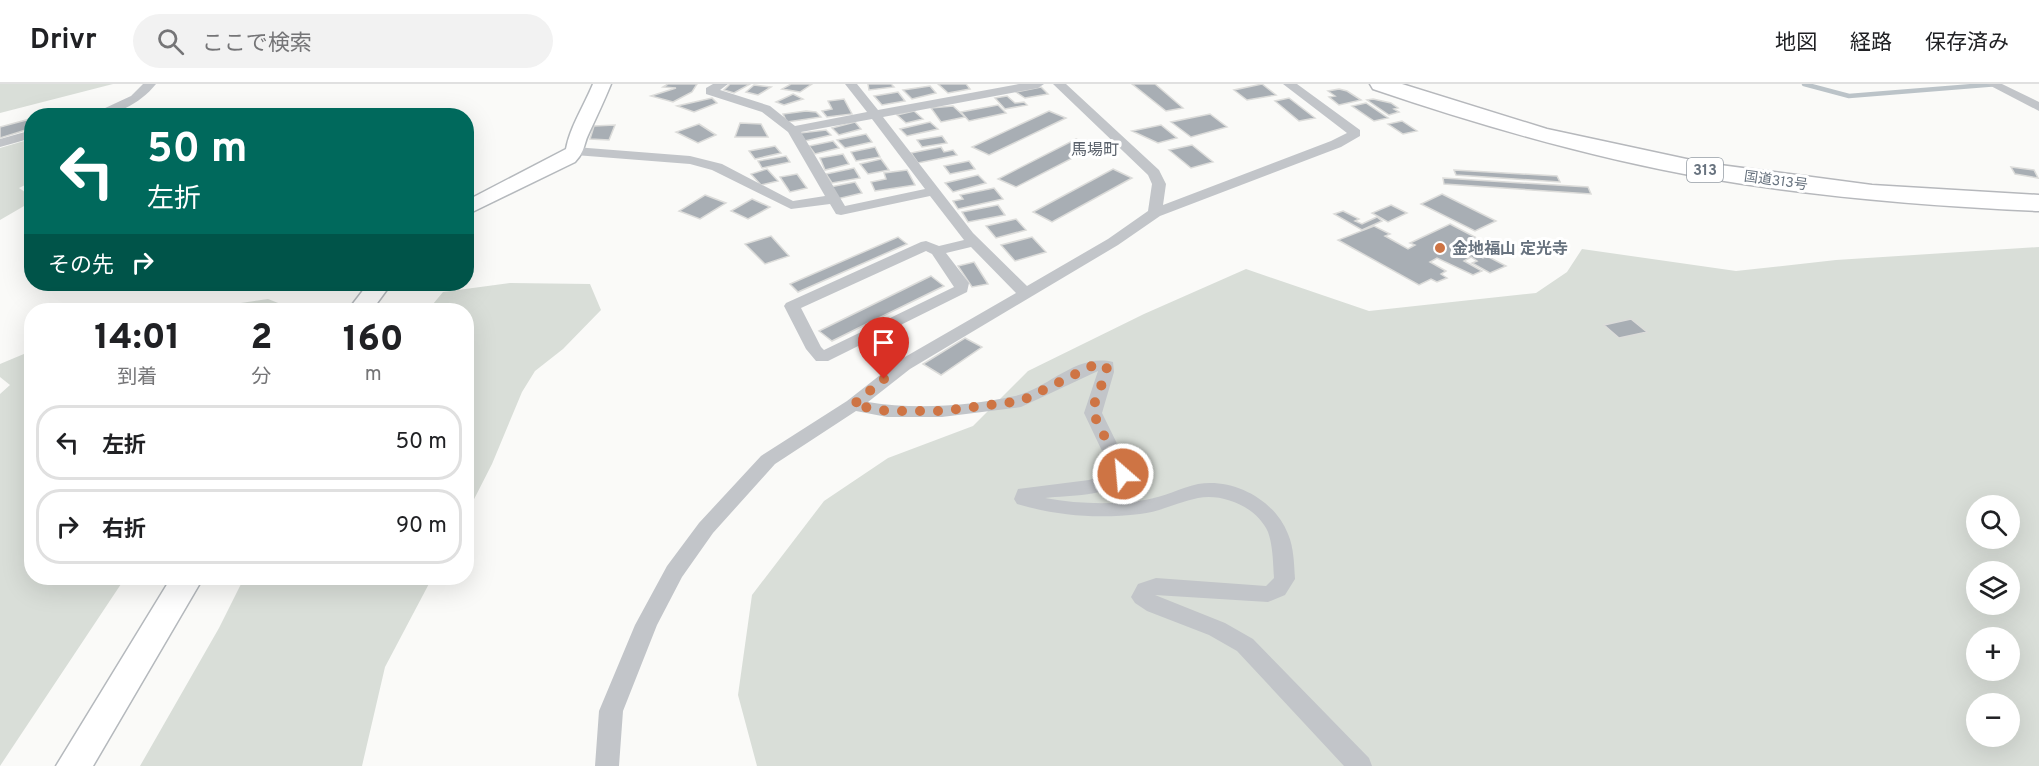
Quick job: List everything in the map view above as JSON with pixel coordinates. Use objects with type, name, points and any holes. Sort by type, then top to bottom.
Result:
[{"type":"highway","name":"国道313号","points":[[1381,84],[1515,127],[1697,168],[1877,193],[2039,202]]},
{"type":"street","points":[[113,108],[135,99],[150,84]]},
{"type":"street","points":[[474,205],[568,158],[575,151],[578,135],[590,115],[602,84]]},
{"type":"street","points":[[722,84],[710,91],[766,109],[792,130],[841,211],[935,191]]},
{"type":"street","points":[[851,84],[974,242],[1024,292]]},
{"type":"street","points":[[792,130],[1038,84]]},
{"type":"street","points":[[1059,84],[1154,173],[1159,184],[1155,213]]},
{"type":"street","points":[[607,766],[611,711],[646,625],[674,572],[706,528],[768,460],[853,405],[904,365],[1024,292],[1098,251],[1155,213],[1231,182],[1336,144],[1356,133],[1289,84]]},
{"type":"street","points":[[1993,84],[2039,107]]},
{"type":"street","points":[[0,144],[24,136]]},
{"type":"street","points":[[575,151],[690,160],[717,167],[791,205],[832,198]]},
{"type":"street","points":[[937,251],[963,289],[822,357],[814,349],[792,306],[926,245],[937,251],[974,242]]},
{"type":"street","points":[[853,405],[887,411],[942,411],[1021,401],[1092,366],[1107,366],[1106,375],[1093,402],[1093,413],[1123,474],[1115,480],[1097,484],[1025,494],[1024,499],[1046,506],[1110,510],[1144,507],[1201,490],[1218,489],[1245,500],[1272,520],[1279,534],[1285,579],[1278,589],[1268,594],[1156,586],[1145,590],[1142,597],[1155,605],[1217,629],[1245,645],[1360,766]]},
{"type":"street","points":[[74,766],[183,585]]},
{"type":"shaded area","points":[[0,84],[113,84],[0,113]]},
{"type":"shaded area","points":[[24,141],[24,186],[19,188],[24,191],[24,206],[0,220],[0,148]]},
{"type":"shaded area","points":[[2039,247],[2039,766],[757,766],[738,695],[752,595],[824,501],[888,458],[973,426],[1028,371],[1144,314],[1246,269],[1369,311],[1536,293],[1567,272],[1582,249],[1736,271],[1836,260]]},
{"type":"shaded area","points":[[510,283],[590,284],[601,310],[563,349],[535,371],[522,392],[492,464],[474,499],[474,303],[434,303],[443,292],[474,291],[474,288]]},
{"type":"shaded area","points":[[268,299],[278,303],[241,303]]},
{"type":"shaded area","points":[[24,354],[24,585],[120,585],[0,766],[0,394],[10,385],[0,377],[0,364]]},
{"type":"shaded area","points":[[240,585],[428,585],[385,667],[362,766],[140,766],[219,628]]},
{"type":"building","points":[[668,84],[697,84],[692,92],[673,102],[651,96],[676,88],[663,87]]},
{"type":"building","points":[[730,84],[750,84],[734,93],[724,90]]},
{"type":"building","points":[[791,84],[812,84],[800,92],[782,89]]},
{"type":"building","points":[[868,84],[891,84],[894,87],[869,90]]},
{"type":"building","points":[[938,84],[966,84],[970,89],[948,93]]},
{"type":"building","points":[[1132,84],[1155,84],[1183,108],[1166,111]]},
{"type":"building","points":[[1262,84],[1276,95],[1247,100],[1234,90]]},
{"type":"building","points":[[754,85],[771,87],[758,95],[746,92]]},
{"type":"building","points":[[930,86],[936,93],[912,99],[903,90]]},
{"type":"building","points":[[1041,87],[1048,94],[1025,98],[1016,92]]},
{"type":"building","points":[[1339,89],[1361,100],[1339,105],[1329,97],[1335,96],[1328,91]]},
{"type":"building","points":[[898,92],[905,101],[882,105],[874,96]]},
{"type":"building","points":[[793,94],[803,99],[784,105],[776,102]]},
{"type":"building","points":[[1007,96],[1015,103],[1024,102],[1027,105],[1005,109],[995,98]]},
{"type":"building","points":[[712,98],[717,103],[694,112],[677,106]]},
{"type":"building","points":[[1289,98],[1315,118],[1299,121],[1275,101]]},
{"type":"building","points":[[844,99],[852,114],[827,117],[822,111],[832,109],[828,101]]},
{"type":"building","points":[[1367,100],[1391,103],[1398,108],[1394,109],[1399,112],[1389,115]]},
{"type":"building","points":[[1366,103],[1388,118],[1374,121],[1352,106]]},
{"type":"building","points":[[998,105],[1006,113],[969,121],[961,112]]},
{"type":"building","points":[[953,106],[965,117],[941,122],[931,108]]},
{"type":"building","points":[[914,111],[923,119],[906,123],[897,115]]},
{"type":"building","points":[[1049,111],[1066,118],[989,155],[972,147]]},
{"type":"building","points":[[816,112],[821,117],[787,122],[783,114]]},
{"type":"building","points":[[1210,114],[1227,127],[1191,137],[1171,122]]},
{"type":"building","points":[[24,121],[24,130],[0,138],[0,127]]},
{"type":"building","points":[[1402,121],[1417,131],[1403,134],[1388,124]]},
{"type":"building","points":[[855,122],[861,129],[839,135],[832,128]]},
{"type":"building","points":[[930,122],[938,129],[907,136],[900,129]]},
{"type":"building","points":[[740,123],[761,124],[768,137],[735,137]]},
{"type":"building","points":[[699,124],[716,135],[698,143],[676,132]]},
{"type":"building","points":[[615,125],[609,140],[590,139],[594,126]]},
{"type":"building","points":[[1161,125],[1177,138],[1158,143],[1132,131]]},
{"type":"building","points":[[826,130],[831,135],[805,141],[800,133]]},
{"type":"building","points":[[866,134],[872,142],[845,148],[837,140]]},
{"type":"building","points":[[942,136],[947,143],[922,147],[917,140]]},
{"type":"building","points":[[1076,139],[1094,147],[1016,187],[998,179]]},
{"type":"building","points":[[833,141],[839,148],[815,154],[809,146]]},
{"type":"building","points":[[1192,145],[1213,162],[1191,168],[1169,150]]},
{"type":"building","points":[[775,146],[781,153],[755,159],[749,151]]},
{"type":"building","points":[[875,147],[880,157],[856,161],[851,152]]},
{"type":"building","points":[[941,147],[944,152],[953,150],[957,155],[918,163],[911,153]]},
{"type":"building","points":[[843,154],[849,164],[825,170],[820,158]]},
{"type":"building","points":[[786,156],[790,162],[762,168],[758,161]]},
{"type":"building","points":[[881,159],[889,170],[868,174],[860,164]]},
{"type":"building","points":[[969,161],[975,169],[950,174],[944,166]]},
{"type":"building","points":[[2011,167],[2034,170],[2038,178],[2015,174]]},
{"type":"building","points":[[854,168],[860,178],[832,183],[826,174]]},
{"type":"building","points":[[767,169],[778,181],[761,185],[751,174]]},
{"type":"building","points":[[1113,169],[1132,178],[1052,222],[1033,212]]},
{"type":"building","points":[[907,170],[915,185],[875,191],[871,182],[886,179],[884,173]]},
{"type":"building","points":[[1454,170],[1557,176],[1560,182],[1456,175]]},
{"type":"building","points":[[797,174],[807,188],[790,192],[780,177]]},
{"type":"building","points":[[978,175],[986,183],[953,192],[945,183]]},
{"type":"building","points":[[1443,178],[1588,187],[1591,194],[1444,184]]},
{"type":"building","points":[[855,182],[862,193],[837,199],[830,187]]},
{"type":"building","points":[[994,188],[1003,199],[958,209],[953,201],[963,199],[960,195]]},
{"type":"building","points":[[1442,194],[1496,221],[1475,231],[1421,204]]},
{"type":"building","points":[[705,195],[726,203],[700,219],[679,211]]},
{"type":"building","points":[[752,199],[770,207],[748,219],[731,211]]},
{"type":"building","points":[[998,205],[1005,215],[968,222],[962,212]]},
{"type":"building","points":[[1391,205],[1407,213],[1388,222],[1372,213]]},
{"type":"building","points":[[1343,211],[1359,219],[1355,221],[1362,224],[1377,217],[1382,221],[1362,230],[1334,214]]},
{"type":"building","points":[[1016,219],[1026,230],[996,238],[986,226]]},
{"type":"building","points":[[1450,224],[1492,246],[1477,255],[1483,258],[1487,256],[1506,266],[1490,273],[1472,263],[1477,261],[1471,257],[1464,261],[1482,271],[1473,275],[1437,258],[1430,262],[1446,271],[1441,274],[1447,278],[1437,282],[1431,279],[1419,285],[1338,240],[1374,226],[1390,234],[1385,236],[1408,249],[1415,245],[1410,243]]},
{"type":"building","points":[[771,236],[789,256],[765,264],[745,244]]},
{"type":"building","points":[[898,237],[907,244],[798,292],[790,284]]},
{"type":"building","points":[[1032,237],[1046,252],[1015,261],[1001,245]]},
{"type":"building","points":[[974,262],[988,284],[972,287],[958,266]]},
{"type":"building","points":[[931,276],[944,286],[832,341],[819,331]]},
{"type":"building","points":[[1631,319],[1647,332],[1619,338],[1604,325]]},
{"type":"building","points":[[965,338],[982,347],[941,375],[923,364]]},
{"type":"waterway","points":[[1804,84],[1849,96],[1998,84]]},
{"type":"place","name":"金地福山 定光寺","points":[[1440,248]]},
{"type":"district","name":"馬場町","points":[[1095,149]]},
{"type":"route","points":[[884,379],[853,405],[887,411],[942,411],[1021,401],[1092,366],[1107,366],[1106,375],[1093,402],[1093,413],[1123,474]]}]
